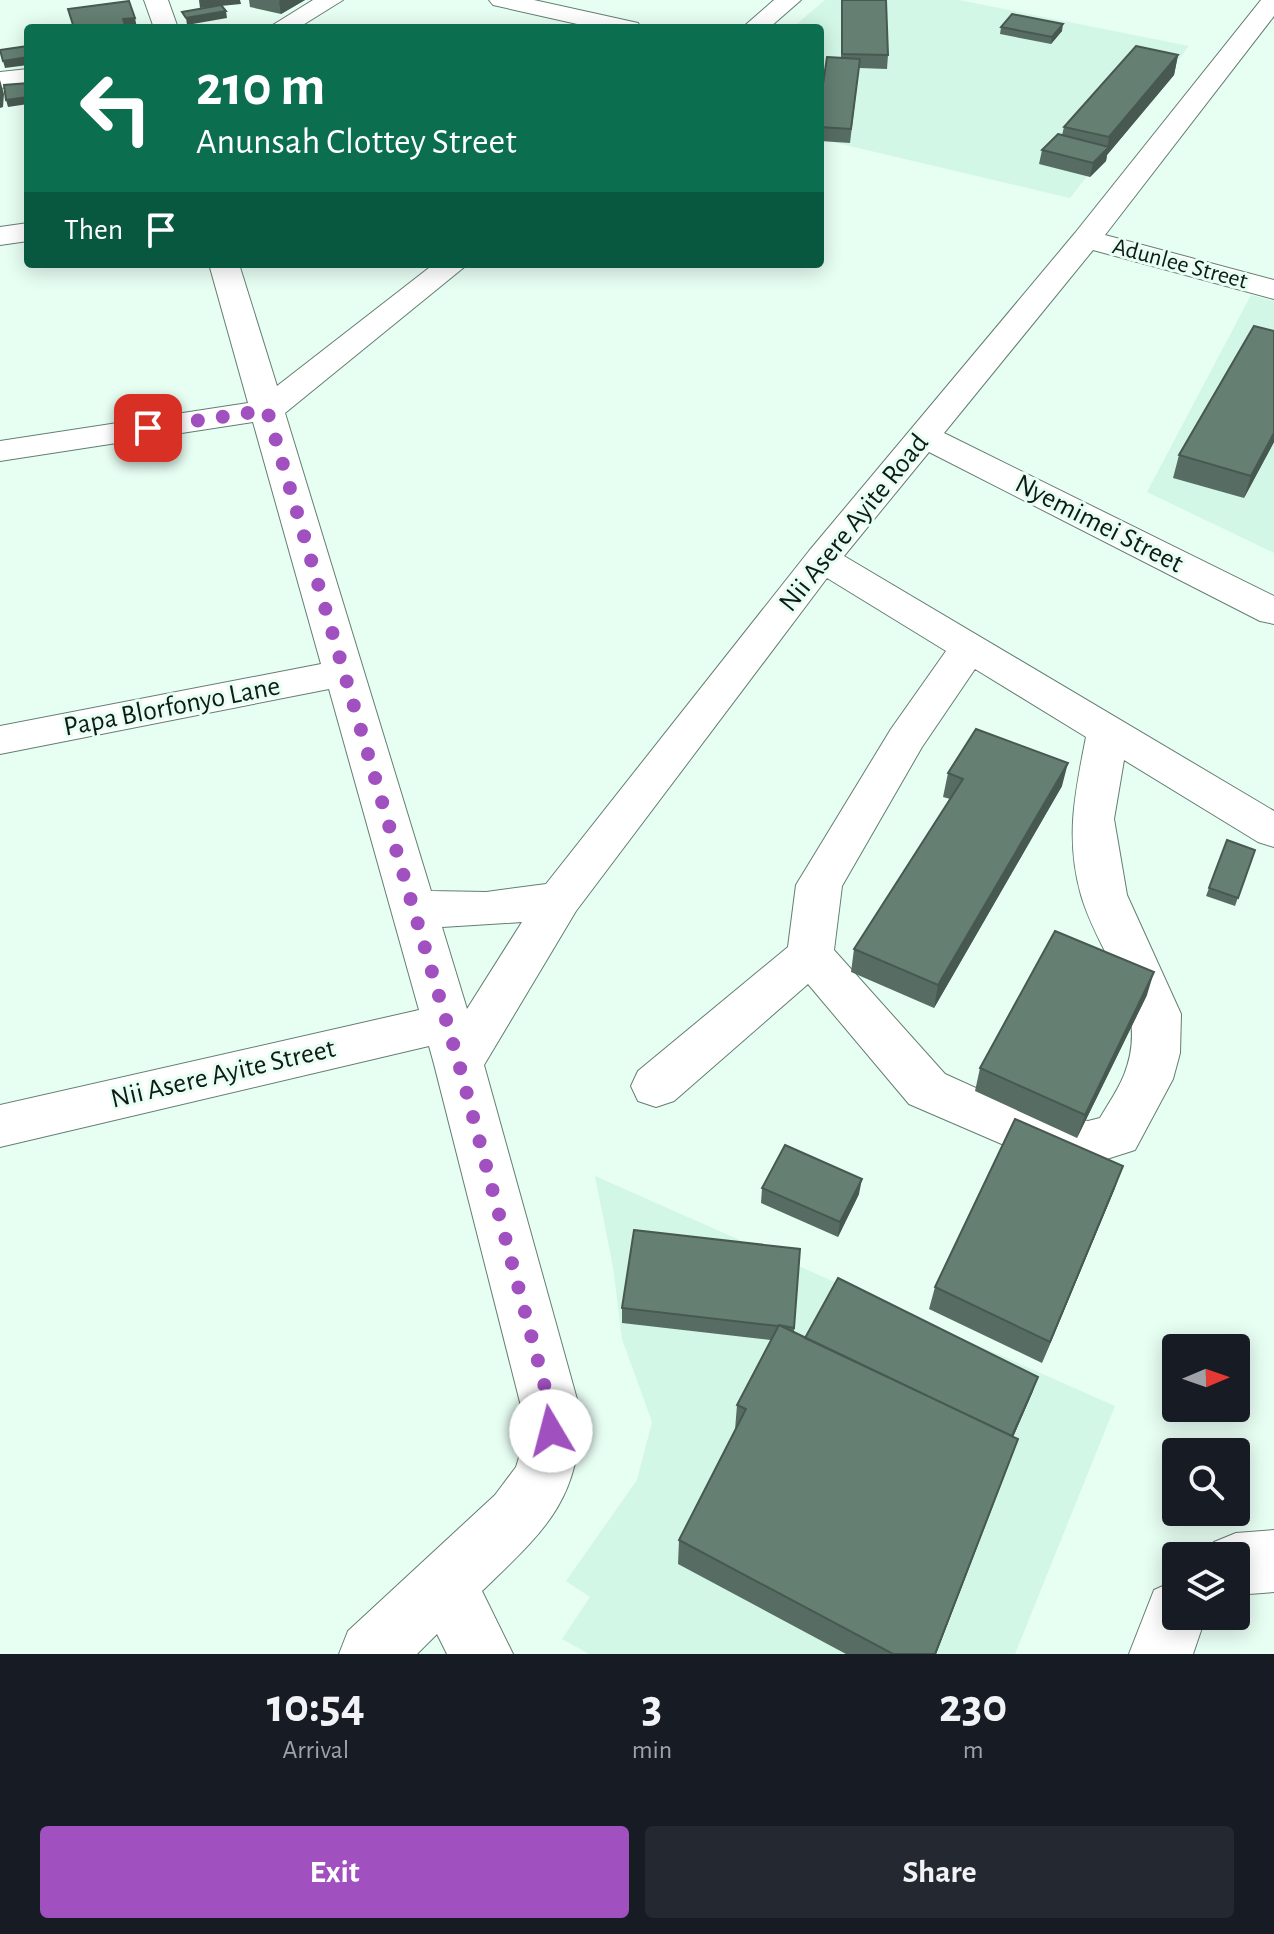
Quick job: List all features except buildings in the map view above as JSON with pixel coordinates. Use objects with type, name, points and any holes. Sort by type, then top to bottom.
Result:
[{"type":"street","points":[[156,0],[165,24]]},
{"type":"street","points":[[287,24],[331,0]]},
{"type":"street","points":[[501,0],[611,24]]},
{"type":"street","points":[[759,24],[789,0]]},
{"type":"street","name":"Nii Asere Ayite Road","points":[[452,1043],[822,559],[1086,239],[1274,0]]},
{"type":"street","points":[[0,80],[24,77]]},
{"type":"street","points":[[0,236],[24,233]]},
{"type":"street","name":"Adunlee Street","points":[[1086,239],[1270,281]]},
{"type":"street","points":[[225,268],[452,1043],[551,1410],[551,1451],[539,1485],[516,1516],[371,1654]]},
{"type":"street","points":[[0,451],[267,410],[448,268]]},
{"type":"street","name":"Nyemimei Street","points":[[924,436],[1274,612]]},
{"type":"street","points":[[822,559],[1274,831]]},
{"type":"street","points":[[656,1086],[810,955],[819,885],[897,752],[969,648]]},
{"type":"street","name":"Papa Blorfonyo Lane","points":[[0,740],[344,673]]},
{"type":"street","points":[[810,955],[927,1089],[1011,1127],[1088,1143],[1117,1135],[1148,1079],[1155,1053],[1157,1014],[1104,895],[1092,819],[1108,730]]},
{"type":"street","points":[[412,906],[439,911],[501,909],[560,899]]},
{"type":"street","name":"Nii Asere Ayite Street","points":[[0,1126],[452,1043]]},
{"type":"street","points":[[1250,1563],[1274,1561]]},
{"type":"street","points":[[446,1585],[481,1654]]},
{"type":"street","points":[[1161,1654],[1170,1630]]},
{"type":"shaded area","points":[[825,0],[959,0],[1189,46],[1070,198],[824,140],[824,24],[797,24]]},
{"type":"shaded area","points":[[1251,295],[1274,301],[1274,553],[1147,492]]},
{"type":"shaded area","points":[[595,1176],[1115,1406],[1015,1654],[589,1654],[562,1639],[590,1597],[566,1581],[637,1480],[652,1422],[622,1339],[613,1267]]},
{"type":"route","points":[[148,428],[267,410],[469,1100],[551,1410],[551,1431]]}]
